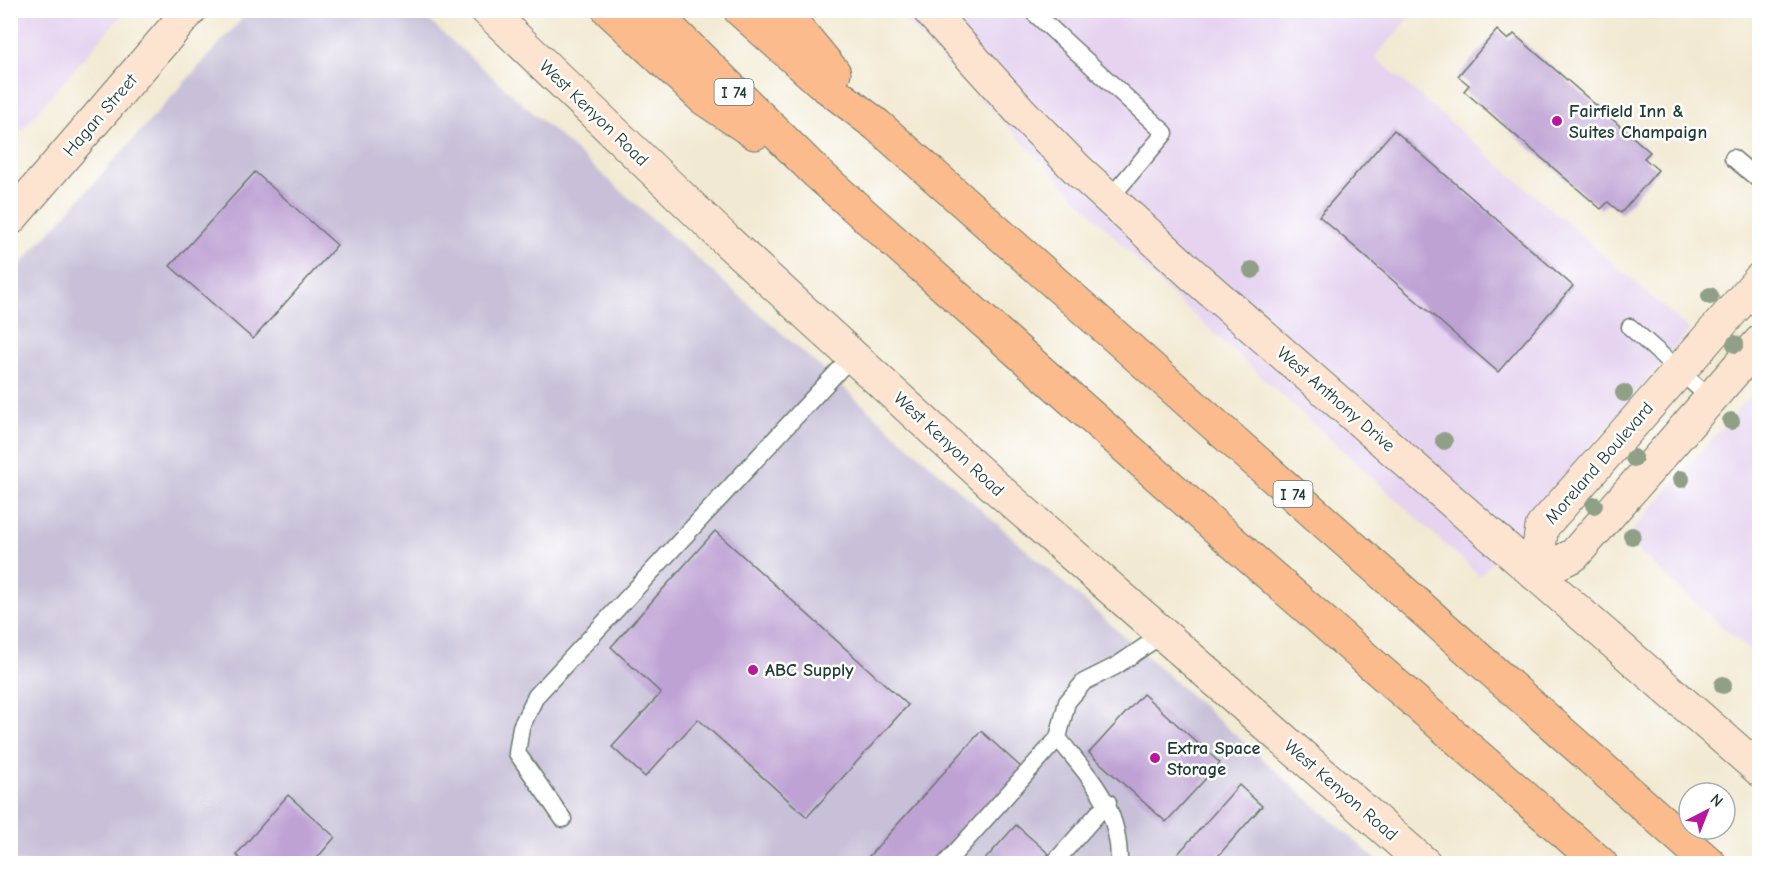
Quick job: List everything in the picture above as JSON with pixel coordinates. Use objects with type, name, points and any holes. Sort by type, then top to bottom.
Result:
[{"type":"highway","points":[[609,10],[703,98],[817,173]]},
{"type":"highway","name":"I 74","points":[[651,10],[817,173],[1255,562],[1601,864]]},
{"type":"highway","name":"I 74","points":[[740,10],[813,75],[877,125],[1710,864]]},
{"type":"highway","points":[[782,10],[877,125]]},
{"type":"street","name":"Hagan Street","points":[[10,219],[190,10]]},
{"type":"street","name":"West Kenyon Road","points":[[487,10],[726,240],[993,484],[1425,864]]},
{"type":"street","name":"West Anthony Drive","points":[[929,10],[1021,112],[1110,198],[1760,770]]},
{"type":"street","name":"Moreland Boulevard","points":[[1535,574],[1542,527],[1759,280]]},
{"type":"street","points":[[1535,574],[1574,555],[1760,342]]},
{"type":"lane","points":[[1031,10],[1165,133],[1110,198]]},
{"type":"lane","points":[[1733,158],[1757,173]]},
{"type":"lane","points":[[1630,327],[1710,398]]},
{"type":"lane","points":[[562,819],[517,753],[521,727],[536,696],[853,355]]},
{"type":"lane","points":[[945,864],[1058,738],[1067,702],[1084,682],[1116,666],[1163,634]]},
{"type":"lane","points":[[1058,738],[1108,802],[1120,841],[1119,864]]},
{"type":"lane","points":[[1053,864],[1108,802]]},
{"type":"shaded area","points":[[10,11],[125,11],[11,142]]},
{"type":"shaded area","points":[[249,11],[418,11],[1380,863],[11,863],[10,276]]},
{"type":"shaded area","points":[[896,11],[1416,11],[1375,57],[1690,330],[1480,576],[1161,285]]},
{"type":"shaded area","points":[[1759,385],[1759,659],[1625,539]]},
{"type":"building","name":"Fairfield Inn & Suites Champaign","points":[[1497,30],[1508,40],[1514,34],[1650,152],[1644,158],[1658,170],[1621,213],[1608,202],[1601,209],[1464,91],[1469,85],[1458,76]]},
{"type":"building","points":[[1394,130],[1573,286],[1498,372],[1319,216]]},
{"type":"building","points":[[255,172],[337,245],[253,339],[170,266]]},
{"type":"building","name":"ABC Supply","points":[[715,531],[908,705],[807,817],[698,719],[645,777],[612,747],[661,693],[611,647]]},
{"type":"building","name":"Extra Space Storage","points":[[1143,694],[1220,763],[1166,822],[1089,753]]},
{"type":"building","points":[[981,731],[1023,769],[938,864],[862,864]]},
{"type":"building","points":[[1239,785],[1262,806],[1211,864],[1169,864]]},
{"type":"building","points":[[288,795],[335,837],[312,864],[246,864],[236,855]]},
{"type":"building","points":[[1016,825],[1049,854],[1040,864],[981,864]]},
{"type":"place","name":"Fairfield Inn & Suites Champaign","points":[[1557,121]]},
{"type":"place","name":"ABC Supply","points":[[753,670]]},
{"type":"place","name":"Extra Space Storage","points":[[1155,758]]}]
